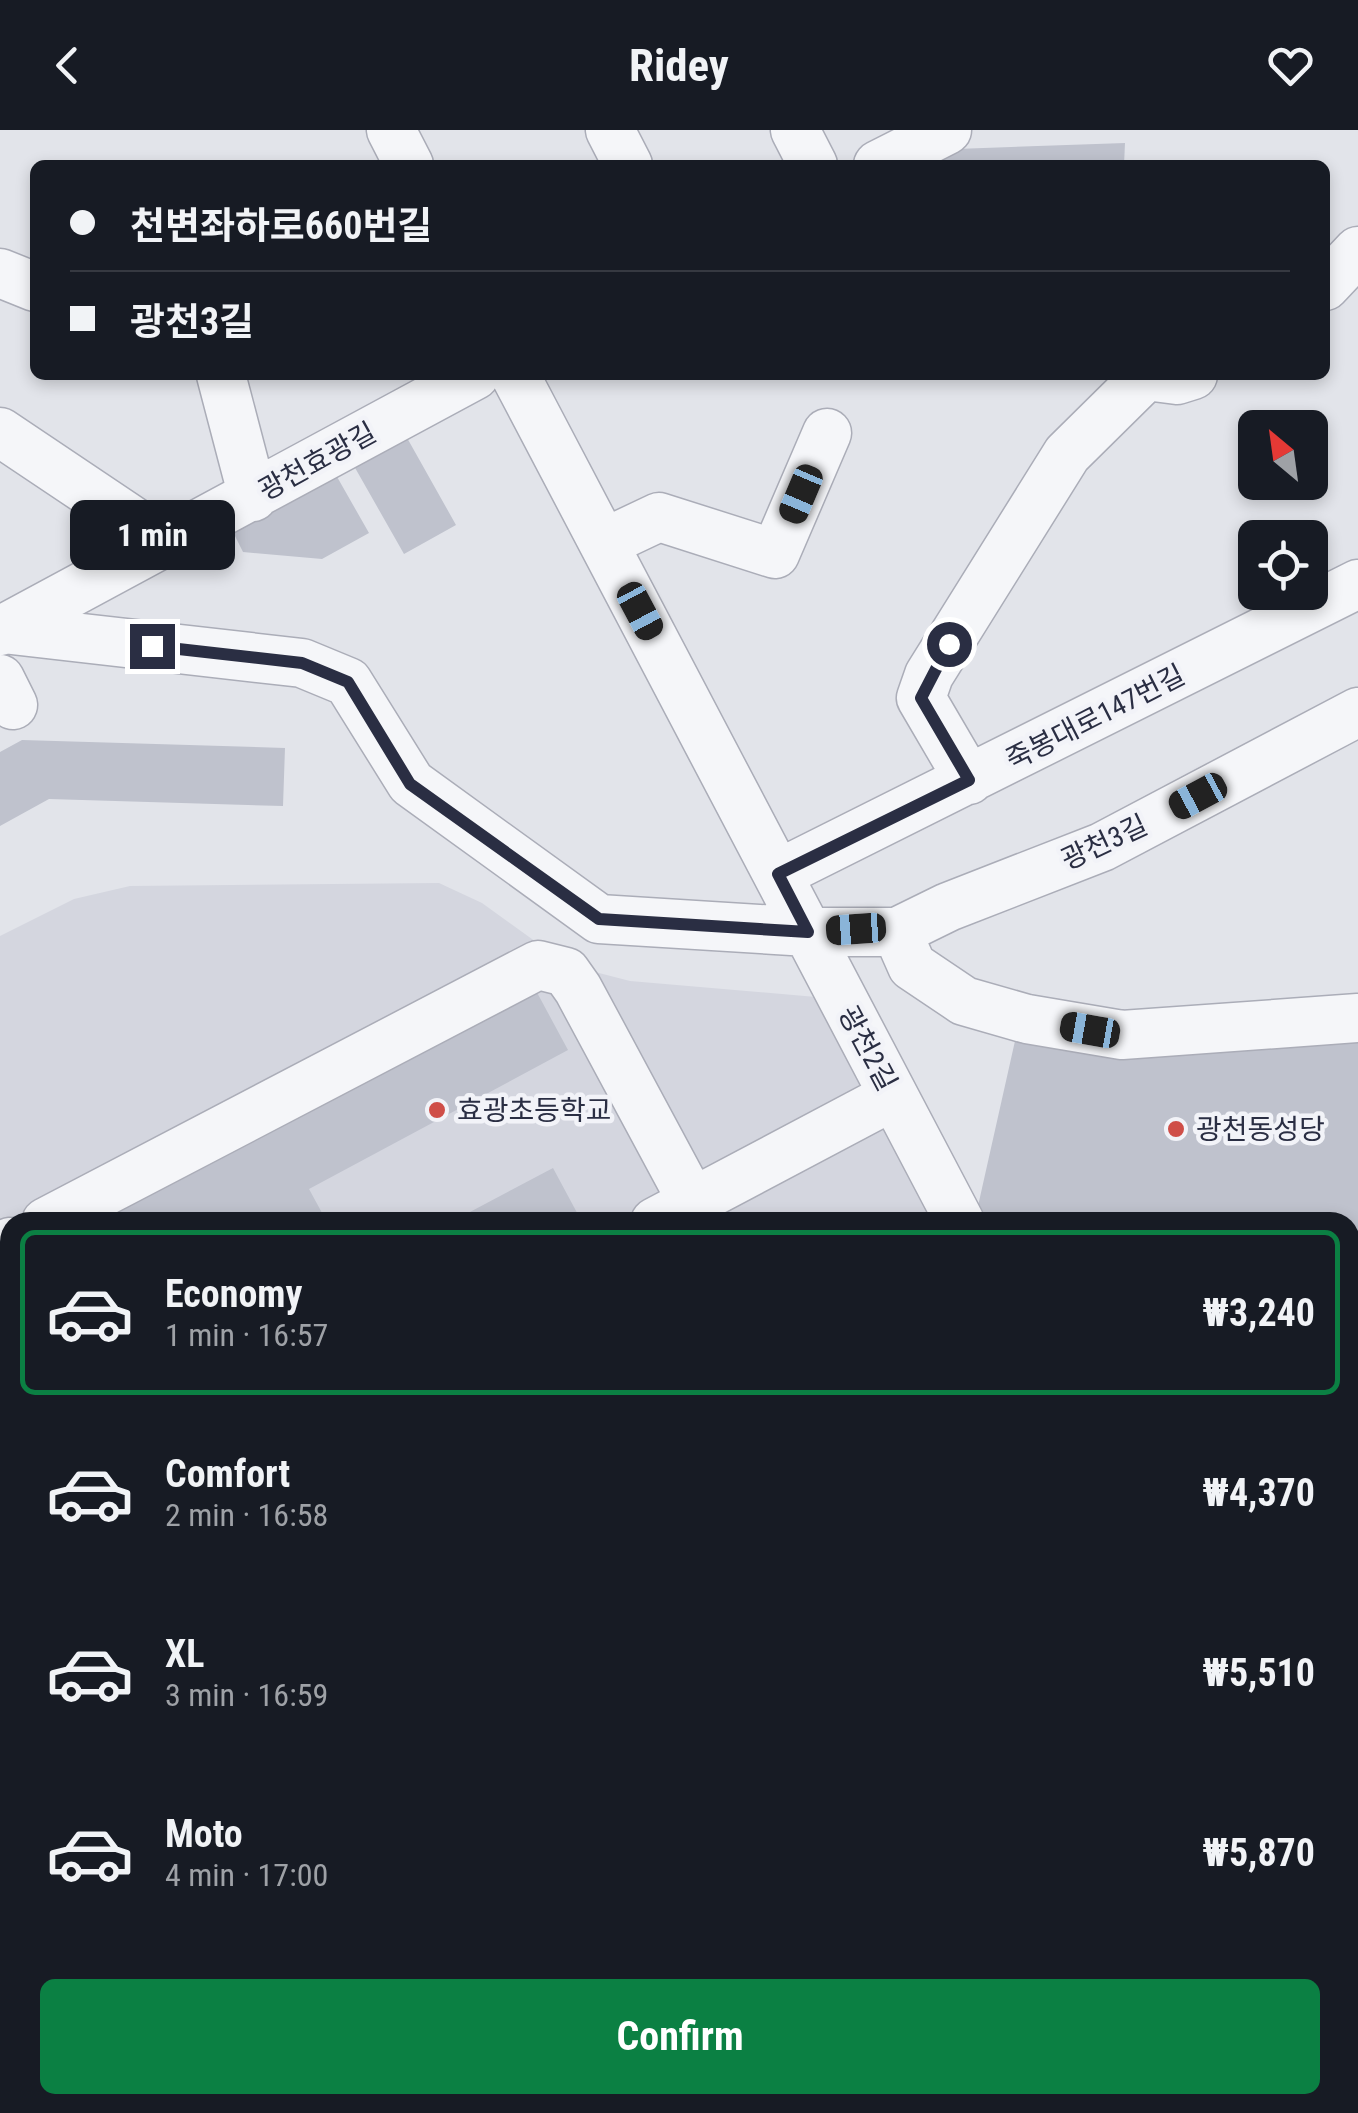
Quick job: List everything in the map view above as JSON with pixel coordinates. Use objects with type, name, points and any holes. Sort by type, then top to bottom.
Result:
[{"type":"street","points":[[391,130],[406,160]]},
{"type":"street","points":[[610,130],[625,160]]},
{"type":"street","points":[[795,130],[810,160]]},
{"type":"street","points":[[888,160],[947,130]]},
{"type":"street","points":[[1330,281],[1358,251]]},
{"type":"street","points":[[0,273],[30,285]]},
{"type":"street","points":[[223,380],[253,497]]},
{"type":"street","name":"광천효광길","points":[[2,630],[466,380]]},
{"type":"street","name":"광천2길","points":[[518,380],[955,1212]]},
{"type":"street","points":[[969,780],[921,698],[929,676],[1067,454],[1142,380]]},
{"type":"street","points":[[0,432],[167,544]]},
{"type":"street","points":[[604,543],[659,517],[776,554],[827,433]]},
{"type":"street","name":"죽봉대로147번길","points":[[778,874],[1358,584]]},
{"type":"street","name":"광천3길","points":[[2,630],[302,663],[348,682],[410,784],[599,919],[808,932],[897,932],[948,907],[1102,847],[1358,712]]},
{"type":"street","points":[[897,932],[912,966],[964,1001],[1027,1018],[1122,1035],[1358,1018]]},
{"type":"street","points":[[65,1212],[538,965],[566,972],[578,989],[674,1212]]},
{"type":"street","points":[[676,1212],[893,1096]]},
{"type":"shaded area","name":"효광초등학교","points":[[439,883],[482,903],[568,965],[630,981],[816,997],[929,1212],[0,1212],[0,936],[74,899],[130,886]]},
{"type":"building","points":[[1125,143],[1124,160],[934,160],[956,149]]},
{"type":"building","points":[[406,436],[456,525],[404,554],[354,466]]},
{"type":"building","points":[[336,475],[369,533],[322,559],[243,552],[233,532]]},
{"type":"building","points":[[22,740],[285,748],[283,806],[49,799],[0,826],[0,752]]},
{"type":"building","points":[[527,974],[568,1050],[309,1189],[322,1212],[113,1212]]},
{"type":"building","name":"광천동성당","points":[[1358,1031],[1358,1212],[981,1212],[978,1206],[1017,1032]]},
{"type":"building","points":[[553,1168],[577,1212],[470,1212]]},
{"type":"place","name":"효광초등학교","points":[[437,1110]]},
{"type":"place","name":"광천동성당","points":[[1176,1129]]},
{"type":"route","points":[[152,646],[302,663],[348,682],[410,784],[599,919],[808,932],[778,874],[969,780],[921,698],[929,676],[949,644]]}]
